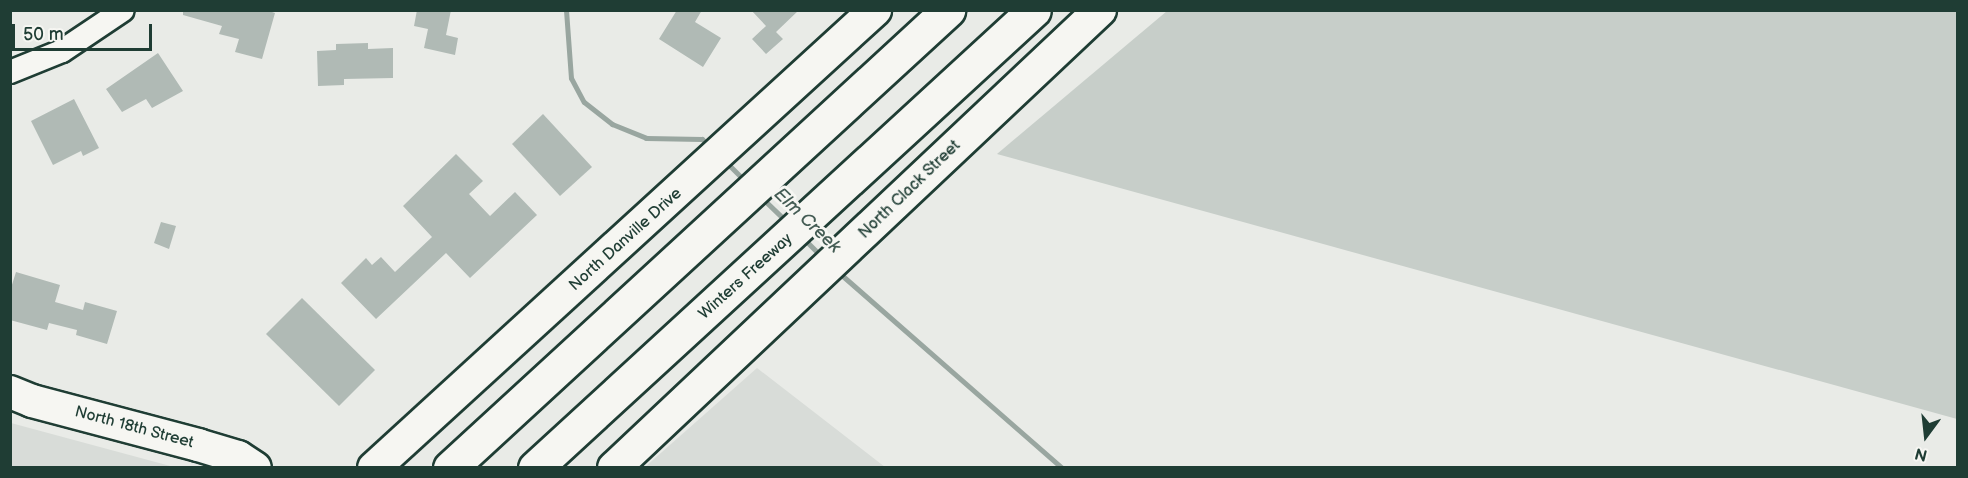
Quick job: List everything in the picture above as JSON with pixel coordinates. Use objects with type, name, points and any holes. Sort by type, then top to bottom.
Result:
[{"type":"highway","points":[[450,468],[948,10]]},
{"type":"highway","name":"Winters Freeway","points":[[535,468],[837,194],[1035,10]]},
{"type":"main road","name":"North Danville Drive","points":[[374,468],[757,121],[875,10]]},
{"type":"main road","name":"North Clack Street","points":[[614,468],[791,304],[1100,10]]},
{"type":"main road","name":"North 18th Street","points":[[10,392],[32,401],[238,457],[255,468]]},
{"type":"street","points":[[10,72],[62,51],[123,10]]},
{"type":"shaded area","points":[[1167,11],[1957,11],[1957,419],[997,154]]},
{"type":"shaded area","points":[[757,368],[885,467],[645,467]]},
{"type":"shaded area","points":[[11,423],[174,467],[11,467]]},
{"type":"building","points":[[183,10],[266,10],[275,13],[262,59],[235,52],[239,39],[219,34],[222,26],[183,15]]},
{"type":"building","points":[[417,10],[451,10],[446,35],[458,38],[455,55],[424,48],[428,29],[414,26]]},
{"type":"building","points":[[677,10],[702,10],[695,22],[721,38],[703,67],[659,39]]},
{"type":"building","points":[[751,10],[799,10],[776,32],[783,39],[766,54],[752,39],[766,26]]},
{"type":"building","points":[[368,43],[368,49],[393,48],[393,78],[344,79],[344,85],[318,86],[317,51],[336,50],[336,44]]},
{"type":"building","points":[[158,53],[183,91],[152,108],[146,99],[122,112],[106,89]]},
{"type":"building","points":[[74,99],[99,148],[83,156],[81,151],[53,165],[31,121]]},
{"type":"building","points":[[543,114],[592,167],[560,196],[512,144]]},
{"type":"building","points":[[456,154],[483,181],[469,194],[490,216],[515,192],[537,215],[470,278],[446,253],[376,319],[341,283],[366,258],[372,265],[381,257],[395,272],[432,237],[403,206]]},
{"type":"building","points":[[161,222],[176,226],[169,249],[154,243]]},
{"type":"building","points":[[16,272],[60,285],[55,302],[83,310],[85,302],[117,311],[107,344],[76,335],[77,330],[49,323],[47,330],[10,320],[10,291]]},
{"type":"building","points":[[302,298],[375,370],[339,406],[266,334]]},
{"type":"waterway","name":"Elm Creek","points":[[566,10],[571,78],[584,102],[612,124],[646,138],[702,139],[710,147]]},
{"type":"waterway","name":"Elm Creek","points":[[724,160],[745,181]]},
{"type":"waterway","name":"Elm Creek","points":[[760,196],[788,223]]},
{"type":"waterway","name":"Elm Creek","points":[[803,238],[822,257]]},
{"type":"waterway","name":"Elm Creek","points":[[837,271],[1062,468]]}]
